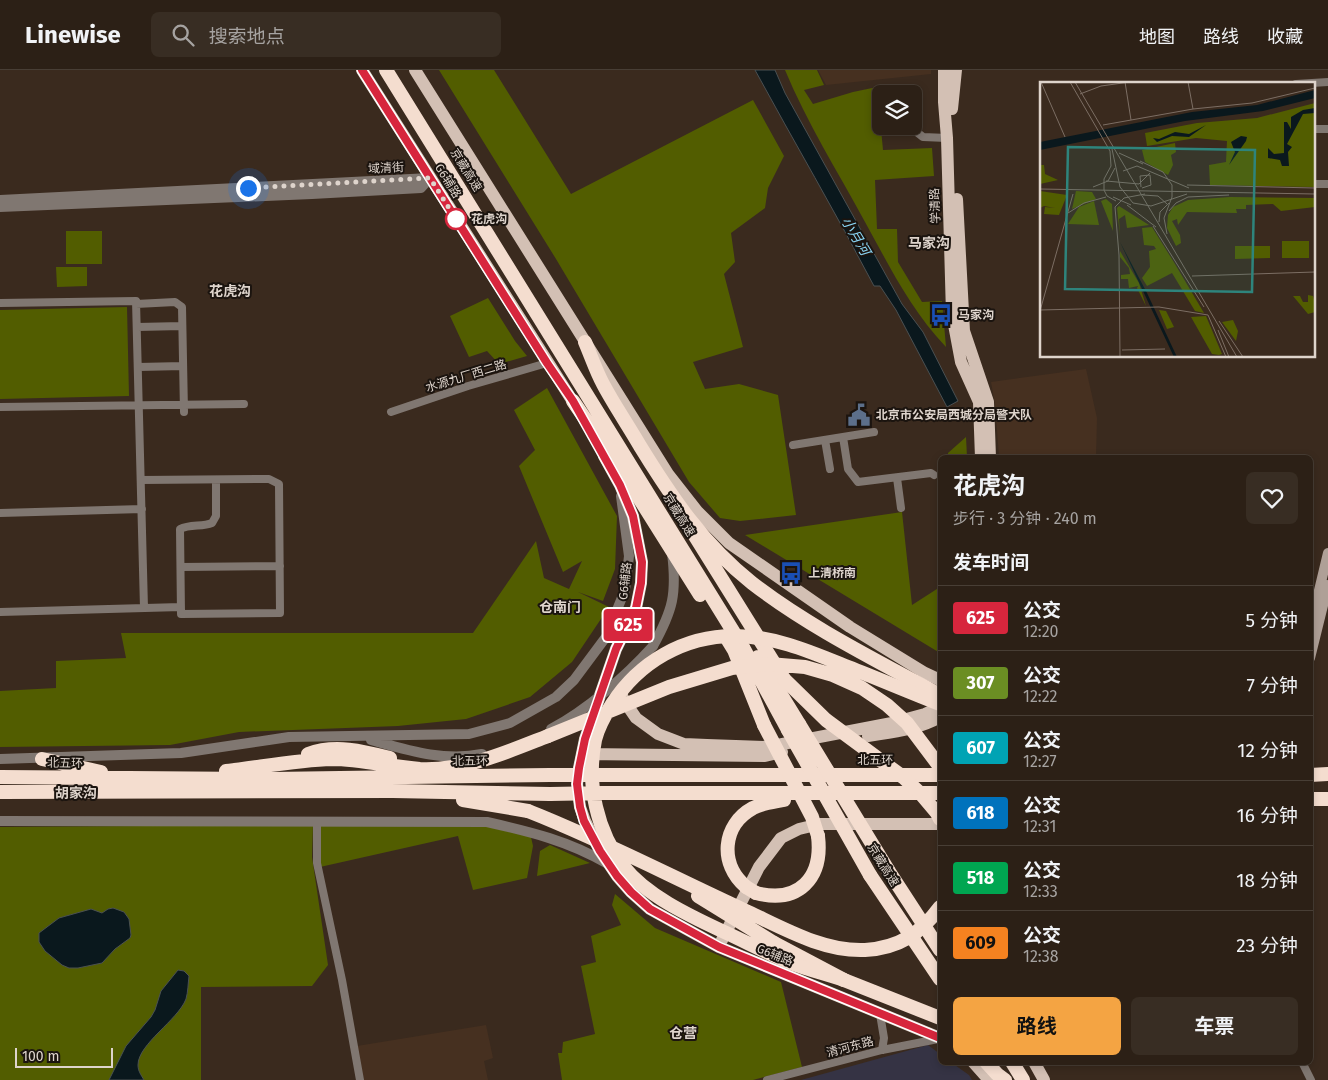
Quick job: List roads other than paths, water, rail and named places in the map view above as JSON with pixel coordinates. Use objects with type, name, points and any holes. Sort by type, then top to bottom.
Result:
[{"type":"highway","name":"京藏高速","points":[[386,70],[793,727],[938,947]]},
{"type":"highway","name":"京藏高速","points":[[394,70],[655,488],[793,727],[870,875],[938,976]]},
{"type":"highway","points":[[585,342],[602,384],[784,679],[826,720],[903,777],[921,794],[938,815]]},
{"type":"highway","points":[[573,401],[639,498],[734,650],[764,725],[812,818],[818,836],[820,854],[810,879],[794,892],[784,896],[775,896],[751,890],[732,872],[727,853],[728,844],[737,822],[755,807],[790,800],[890,794]]},
{"type":"highway","points":[[669,494],[697,529],[724,558],[751,582],[822,630],[938,694]]},
{"type":"highway","points":[[938,705],[805,650],[771,639],[734,636],[707,638],[673,650],[648,664],[630,681],[604,717],[596,738],[592,761],[592,784],[595,806],[603,830],[611,847],[625,868],[641,884],[690,916],[789,962],[844,980],[938,1017]]},
{"type":"highway","points":[[42,759],[134,778],[249,768],[282,763],[314,752],[334,749],[359,751],[419,764],[465,765],[493,757],[547,733],[669,687],[732,668],[769,664],[805,666],[833,675],[862,688],[887,705],[907,723],[938,764]]},
{"type":"highway","points":[[1313,774],[1328,774]]},
{"type":"highway","name":"北五环","points":[[0,777],[272,779],[550,775],[938,775]]},
{"type":"highway","points":[[1313,790],[1328,790]]},
{"type":"highway","points":[[0,792],[938,793]]},
{"type":"highway","points":[[392,792],[489,803],[528,811],[569,827],[804,938],[838,948],[864,950],[887,947],[911,937],[929,922],[938,910]]},
{"type":"highway","points":[[1313,799],[1328,799]]},
{"type":"highway","points":[[660,871],[711,905],[774,943],[844,980]]},
{"type":"highway","points":[[989,1065],[997,1074],[1013,1072]]},
{"type":"highway","points":[[1001,1065],[1013,1072]]},
{"type":"main road","name":"G6辅路","points":[[362,70],[573,401],[620,485],[633,516],[642,562],[641,583],[636,608],[616,649],[585,739],[577,784],[584,821],[608,864],[631,892],[650,909],[719,947],[938,1037]]},
{"type":"main road","points":[[415,70],[668,474],[697,512],[729,543],[850,626],[938,679]]},
{"type":"main road","name":"学清路","points":[[944,70],[952,314],[961,362],[979,402],[982,455]]},
{"type":"main road","name":"学清路","points":[[956,70],[951,104],[964,331],[988,402],[990,455]]},
{"type":"main road","points":[[1313,630],[1315,612],[1328,553]]},
{"type":"main road","points":[[1315,612],[1328,585]]},
{"type":"main road","points":[[616,649],[618,685],[630,710],[636,718],[658,734],[684,744],[768,747],[892,723],[925,714],[938,707]]},
{"type":"main road","points":[[582,754],[764,756],[907,730],[925,725],[938,718]]},
{"type":"main road","points":[[719,947],[759,866],[781,838],[799,829],[820,824],[938,824]]},
{"type":"main road","points":[[976,1065],[989,1080]]},
{"type":"main road","points":[[1036,1065],[1044,1080]]},
{"type":"street","points":[[920,135],[923,137],[947,138]]},
{"type":"street","name":"域清街","points":[[0,200],[430,178]]},
{"type":"street","name":"域清街","points":[[0,207],[421,188],[430,178]]},
{"type":"street","points":[[0,303],[136,300],[144,608]]},
{"type":"street","points":[[136,304],[178,304],[182,307],[184,408]]},
{"type":"street","points":[[137,327],[182,326]]},
{"type":"street","name":"水源九厂西二路","points":[[391,412],[468,386],[547,363]]},
{"type":"street","points":[[138,367],[183,366]]},
{"type":"street","points":[[0,407],[139,405],[184,408],[244,404]]},
{"type":"street","points":[[792,445],[874,432]]},
{"type":"street","points":[[844,437],[848,469],[858,482],[931,473],[934,475]]},
{"type":"street","points":[[825,440],[830,469]]},
{"type":"street","points":[[897,478],[902,508]]},
{"type":"street","points":[[141,480],[269,479],[279,484],[280,613],[182,614],[180,529],[185,526],[212,523],[216,516],[216,480]]},
{"type":"street","points":[[0,759],[181,754],[289,737],[469,734],[510,722],[556,697],[574,680],[606,636],[625,590],[629,556],[620,485]]},
{"type":"street","points":[[0,513],[142,510]]},
{"type":"street","points":[[356,736],[424,754],[446,757],[470,757],[492,752],[547,733],[586,707],[639,662],[653,646],[664,626],[672,603],[675,581],[672,552]]},
{"type":"street","points":[[180,567],[280,566]]},
{"type":"street","points":[[0,612],[181,607]]},
{"type":"street","points":[[0,821],[487,822],[540,834],[586,851],[608,864]]},
{"type":"street","points":[[316,821],[317,863],[342,980],[360,1080]]},
{"type":"street","points":[[880,1014],[884,1038],[882,1050]]},
{"type":"street","name":"清河东路","points":[[767,1080],[882,1050],[938,1038]]},
{"type":"street","points":[[1304,1065],[1311,1080]]},
{"type":"water","name":"小月河","points":[[755,70],[775,70],[785,93],[902,304],[923,332],[958,401],[947,407],[896,310],[880,286],[874,286]]},
{"type":"water","points":[[113,908],[124,912],[129,919],[131,935],[102,963],[69,968],[62,965],[45,951],[39,942],[39,933],[59,918],[91,909],[102,913]]},
{"type":"water","points":[[178,970],[184,971],[189,976],[186,999],[182,1007],[144,1049],[138,1067],[144,1080],[109,1080],[126,1046],[151,1017],[161,991]]},
{"type":"place","name":"花虎沟","points":[[456,219]]},
{"type":"place","name":"马家沟","points":[[941,315]]},
{"type":"place","name":"北京市公安局西城分局警犬队","points":[[859,415]]},
{"type":"place","name":"上清桥南","points":[[791,573]]},
{"type":"district","name":"马家沟","points":[[929,243]]},
{"type":"district","name":"花虎沟","points":[[230,291]]},
{"type":"district","name":"仓南门","points":[[560,607]]},
{"type":"district","name":"胡家沟","points":[[76,793]]},
{"type":"district","name":"仓营","points":[[683,1033]]}]
